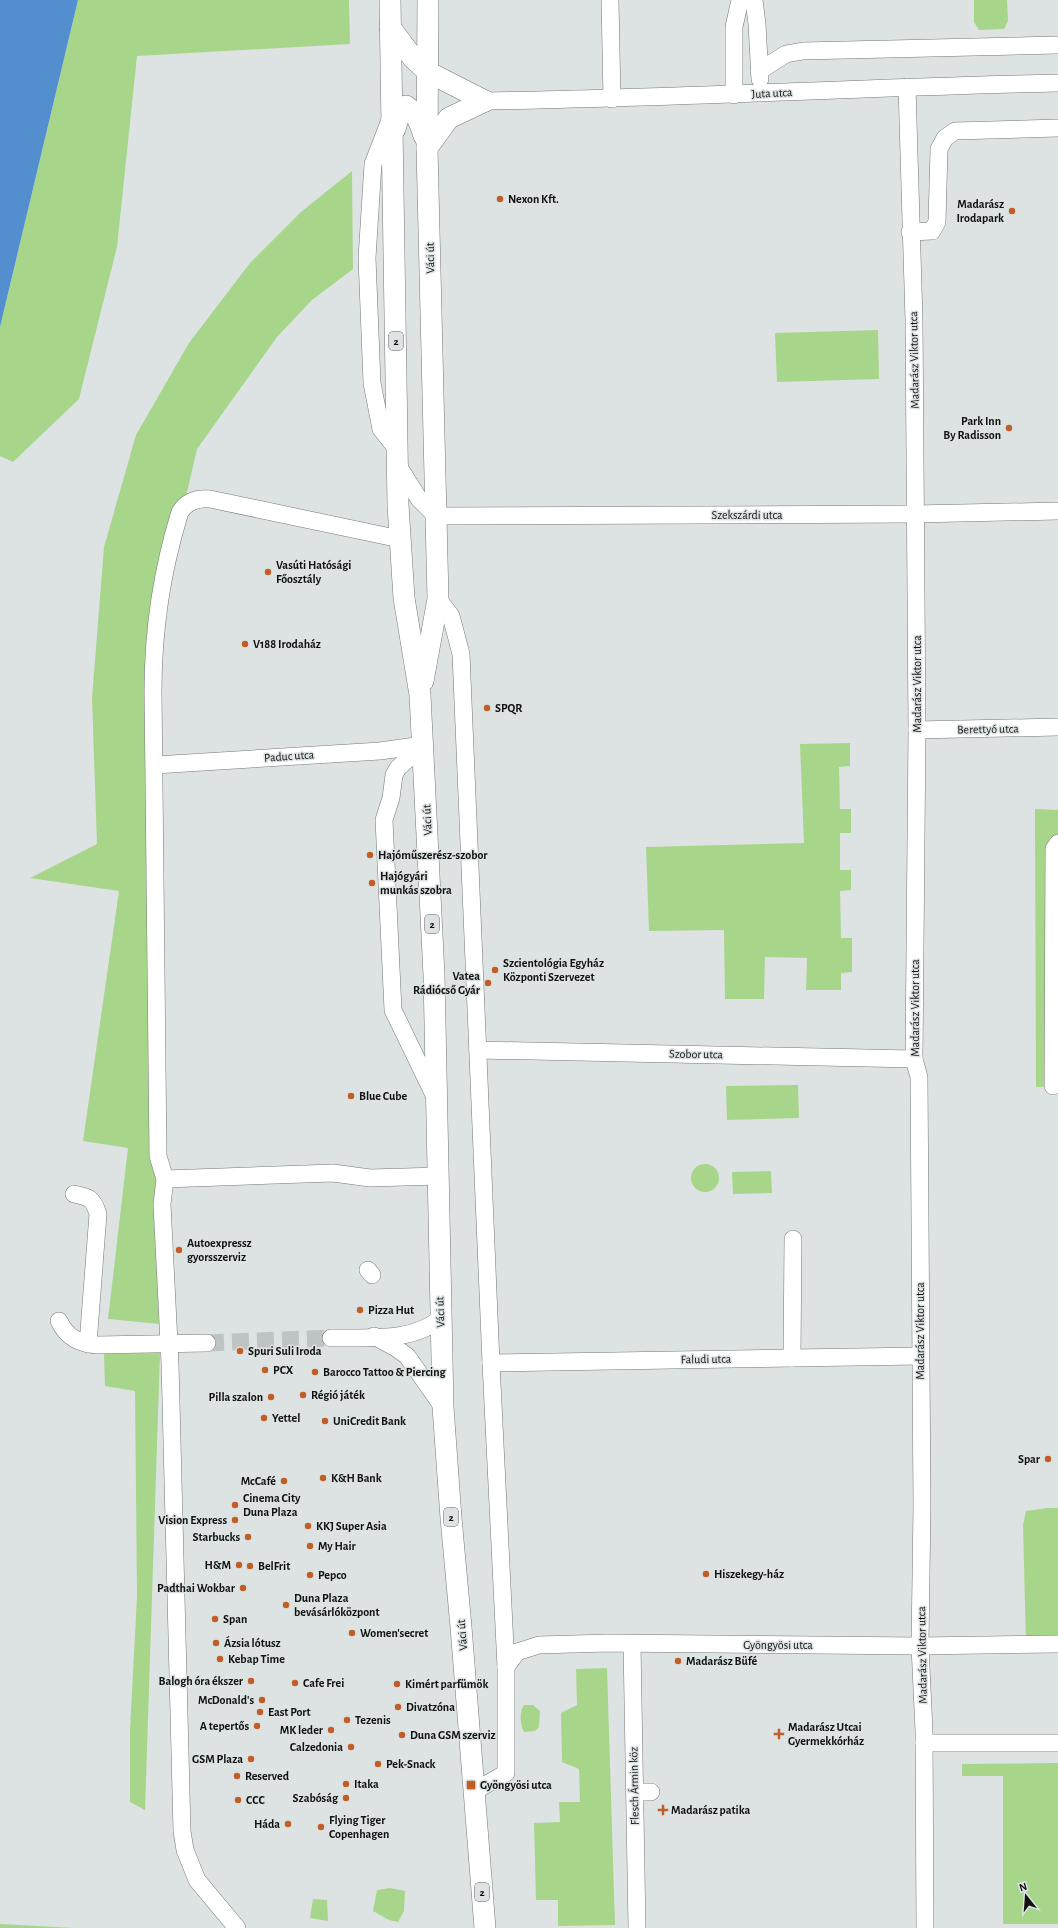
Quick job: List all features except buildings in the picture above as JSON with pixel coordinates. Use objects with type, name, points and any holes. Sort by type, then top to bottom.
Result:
[{"type":"main road","name":"Váci út","points":[[390,0],[393,113],[397,456],[400,539],[404,598],[420,695],[434,975],[443,1407],[485,1928]]},
{"type":"main road","name":"Váci út","points":[[420,695],[438,599],[427,148],[428,0]]},
{"type":"main road","points":[[390,27],[412,58],[428,72],[485,101]]},
{"type":"main road","points":[[427,148],[449,118],[485,101]]},
{"type":"main road","points":[[393,138],[400,111],[406,106],[413,111],[420,121],[427,148]]},
{"type":"street","points":[[610,0],[612,99]]},
{"type":"street","points":[[734,95],[734,27],[740,0]]},
{"type":"street","points":[[754,0],[757,24],[760,94]]},
{"type":"street","points":[[759,71],[778,58],[798,51],[1058,45]]},
{"type":"street","name":"Juta utca","points":[[485,101],[612,99],[907,87],[1058,83]]},
{"type":"street","name":"Madarász Viktor utca","points":[[907,87],[910,232],[914,320],[917,730],[914,1059],[919,1077],[922,1506],[920,1646],[924,1744],[925,1928]]},
{"type":"street","points":[[393,113],[373,164],[367,258],[372,383],[382,429],[419,499],[436,516]]},
{"type":"street","points":[[932,231],[937,222],[939,149],[945,138],[955,131],[1058,128]]},
{"type":"street","points":[[910,232],[948,230]]},
{"type":"street","points":[[237,1928],[197,1880],[185,1850],[182,1831],[170,1344],[162,1204],[165,1179],[158,1156],[153,670],[156,630],[161,594],[178,521],[184,506],[197,499],[210,498],[400,539]]},
{"type":"street","name":"Szekszárdi utca","points":[[436,516],[915,514],[1058,511]]},
{"type":"street","points":[[438,599],[451,616],[461,654],[491,1363],[506,1667],[506,1772],[475,1791]]},
{"type":"street","name":"Berettyó utca","points":[[917,730],[1058,727]]},
{"type":"street","points":[[423,745],[398,768],[394,775],[385,816],[384,828],[393,1010],[437,1102]]},
{"type":"street","name":"Paduc utca","points":[[155,765],[380,750],[423,745]]},
{"type":"street","points":[[1053,1086],[1054,849],[1058,843]]},
{"type":"street","name":"Szobor utca","points":[[478,1050],[914,1059]]},
{"type":"street","points":[[165,1179],[333,1173],[370,1178],[438,1176]]},
{"type":"street","points":[[74,1194],[88,1196],[95,1203],[98,1214],[88,1344]]},
{"type":"street","points":[[792,1358],[793,1239]]},
{"type":"street","points":[[331,1338],[412,1334],[428,1327],[441,1318]]},
{"type":"street","points":[[59,1321],[69,1336],[88,1344],[207,1343]]},
{"type":"street","points":[[374,1336],[407,1356],[443,1407]]},
{"type":"street","name":"Faludi utca","points":[[491,1363],[920,1356]]},
{"type":"street","name":"Gyöngyösi utca","points":[[506,1667],[517,1652],[539,1645],[632,1644],[920,1646],[1058,1644]]},
{"type":"street","name":"Flesch Ármin köz","points":[[632,1644],[643,1792],[637,1928]]},
{"type":"street","points":[[924,1744],[1058,1743]]},
{"type":"green space","points":[[78,0],[349,0],[350,44],[137,56],[117,247],[79,399],[13,462],[0,456],[0,327]]},
{"type":"green space","points":[[974,0],[1007,0],[1008,21],[1004,29],[979,30],[974,22]]},
{"type":"green space","points":[[352,171],[353,269],[312,300],[277,337],[197,449],[153,639],[152,995],[159,1324],[108,1319],[128,1148],[83,1141],[119,891],[30,878],[97,844],[92,698],[104,547],[136,435],[189,343],[250,263],[301,212]]},
{"type":"green space","points":[[878,330],[879,379],[777,382],[775,333]]},
{"type":"green space","points":[[850,743],[850,766],[839,767],[840,809],[851,809],[851,833],[840,833],[840,870],[851,870],[851,890],[840,891],[841,938],[852,938],[852,972],[841,973],[841,990],[806,990],[807,958],[765,957],[764,999],[725,999],[724,930],[649,931],[646,847],[804,843],[800,744]]},
{"type":"green space","points":[[1035,809],[1058,810],[1058,1086],[1036,1087]]},
{"type":"green space","points":[[798,1085],[799,1118],[727,1120],[726,1086]]},
{"type":"green space","points":[[705,1164],[715,1168],[719,1178],[715,1188],[705,1192],[695,1188],[691,1178],[695,1168]]},
{"type":"green space","points":[[771,1171],[772,1193],[733,1194],[732,1172]]},
{"type":"green space","points":[[160,1353],[145,1810],[130,1802],[130,1730],[137,1596],[135,1391],[105,1386],[104,1354]]},
{"type":"green space","points":[[1058,1508],[1058,1644],[1026,1644],[1023,1525],[1026,1511]]},
{"type":"green space","points":[[607,1668],[615,1925],[558,1926],[558,1900],[536,1900],[534,1823],[560,1822],[559,1802],[580,1802],[579,1769],[562,1762],[561,1713],[577,1705],[576,1669]]},
{"type":"green space","points":[[524,1705],[533,1705],[540,1711],[539,1727],[535,1731],[524,1732],[521,1722],[521,1715]]},
{"type":"green space","points":[[1058,1763],[1058,1924],[1003,1924],[1003,1776],[962,1776],[962,1764]]},
{"type":"green space","points":[[390,1888],[405,1891],[404,1911],[398,1922],[389,1920],[373,1911],[377,1890]]},
{"type":"green space","points":[[313,1899],[327,1900],[328,1921],[310,1918]]},
{"type":"green space","points":[[0,1924],[74,1928],[0,1928]]},
{"type":"water","points":[[0,0],[78,0],[0,327]]},
{"type":"tunnel","points":[[207,1343],[331,1338]]},
{"type":"place","name":"Nexon Kft.","points":[[500,199]]},
{"type":"place","name":"Madarász Irodapark","points":[[1012,211]]},
{"type":"place","name":"Park Inn By Radisson","points":[[1009,428]]},
{"type":"place","name":"Vasúti Hatósági Főosztály","points":[[268,572]]},
{"type":"place","name":"V188 Irodaház","points":[[245,644]]},
{"type":"place","name":"SPQR","points":[[487,708]]},
{"type":"place","name":"Hajóműszerész-szobor","points":[[370,855]]},
{"type":"place","name":"Hajógyári munkás szobra","points":[[372,883]]},
{"type":"place","name":"Szcientológia Egyház Központi Szervezet","points":[[495,970]]},
{"type":"place","name":"Vatea Rádiócső Gyár","points":[[488,983]]},
{"type":"place","name":"Blue Cube","points":[[351,1096]]},
{"type":"place","name":"Autoexpressz gyorsszerviz","points":[[179,1250]]},
{"type":"place","name":"Pizza Hut","points":[[360,1310]]},
{"type":"place","name":"Spuri Suli Iroda","points":[[240,1351]]},
{"type":"place","name":"PCX","points":[[265,1370]]},
{"type":"place","name":"Barocco Tattoo & Piercing","points":[[315,1372]]},
{"type":"place","name":"Régió játék","points":[[303,1395]]},
{"type":"place","name":"Pilla szalon","points":[[271,1397]]},
{"type":"place","name":"Yettel","points":[[264,1418]]},
{"type":"place","name":"UniCredit Bank","points":[[325,1421]]},
{"type":"place","name":"Spar","points":[[1048,1459]]},
{"type":"place","name":"K&H Bank","points":[[323,1478]]},
{"type":"place","name":"McCafé","points":[[284,1481]]},
{"type":"place","name":"Cinema City Duna Plaza","points":[[235,1505]]},
{"type":"place","name":"Vision Express","points":[[235,1520]]},
{"type":"place","name":"KKJ Super Asia","points":[[308,1526]]},
{"type":"place","name":"Starbucks","points":[[248,1537]]},
{"type":"place","name":"My Hair","points":[[310,1546]]},
{"type":"place","name":"H&M","points":[[239,1565]]},
{"type":"place","name":"BelFrit","points":[[250,1566]]},
{"type":"place","name":"Hiszekegy-ház","points":[[706,1574]]},
{"type":"place","name":"Pepco","points":[[310,1575]]},
{"type":"place","name":"Padthai Wokbar","points":[[243,1588]]},
{"type":"place","name":"Duna Plaza bevásárlóközpont","points":[[286,1605]]},
{"type":"place","name":"Span","points":[[215,1619]]},
{"type":"place","name":"Women'secret","points":[[352,1633]]},
{"type":"place","name":"Ázsia lótusz","points":[[216,1643]]},
{"type":"place","name":"Kebap Time","points":[[220,1659]]},
{"type":"place","name":"Madarász Büfé","points":[[678,1661]]},
{"type":"place","name":"Balogh óra ékszer","points":[[251,1681]]},
{"type":"place","name":"Cafe Frei","points":[[295,1683]]},
{"type":"place","name":"Kimért parfümök","points":[[397,1684]]},
{"type":"place","name":"McDonald's","points":[[262,1700]]},
{"type":"place","name":"Divatzóna","points":[[398,1707]]},
{"type":"place","name":"East Port","points":[[260,1712]]},
{"type":"place","name":"Tezenis","points":[[347,1720]]},
{"type":"place","name":"A tepertős","points":[[257,1726]]},
{"type":"place","name":"MK leder","points":[[331,1730]]},
{"type":"place","name":"Madarász Utcai Gyermekkórház","points":[[779,1734]]},
{"type":"place","name":"Duna GSM szerviz","points":[[402,1735]]},
{"type":"place","name":"Calzedonia","points":[[351,1747]]},
{"type":"place","name":"GSM Plaza","points":[[251,1759]]},
{"type":"place","name":"Pek-Snack","points":[[378,1764]]},
{"type":"place","name":"Reserved","points":[[237,1776]]},
{"type":"place","name":"Itaka","points":[[346,1784]]},
{"type":"place","name":"Gyöngyösi utca","points":[[471,1785]]},
{"type":"place","name":"Szabóság","points":[[346,1798]]},
{"type":"place","name":"CCC","points":[[238,1800]]},
{"type":"place","name":"Madarász patika","points":[[663,1810]]},
{"type":"place","name":"Háda","points":[[288,1824]]},
{"type":"place","name":"Flying Tiger Copenhagen","points":[[321,1827]]}]
